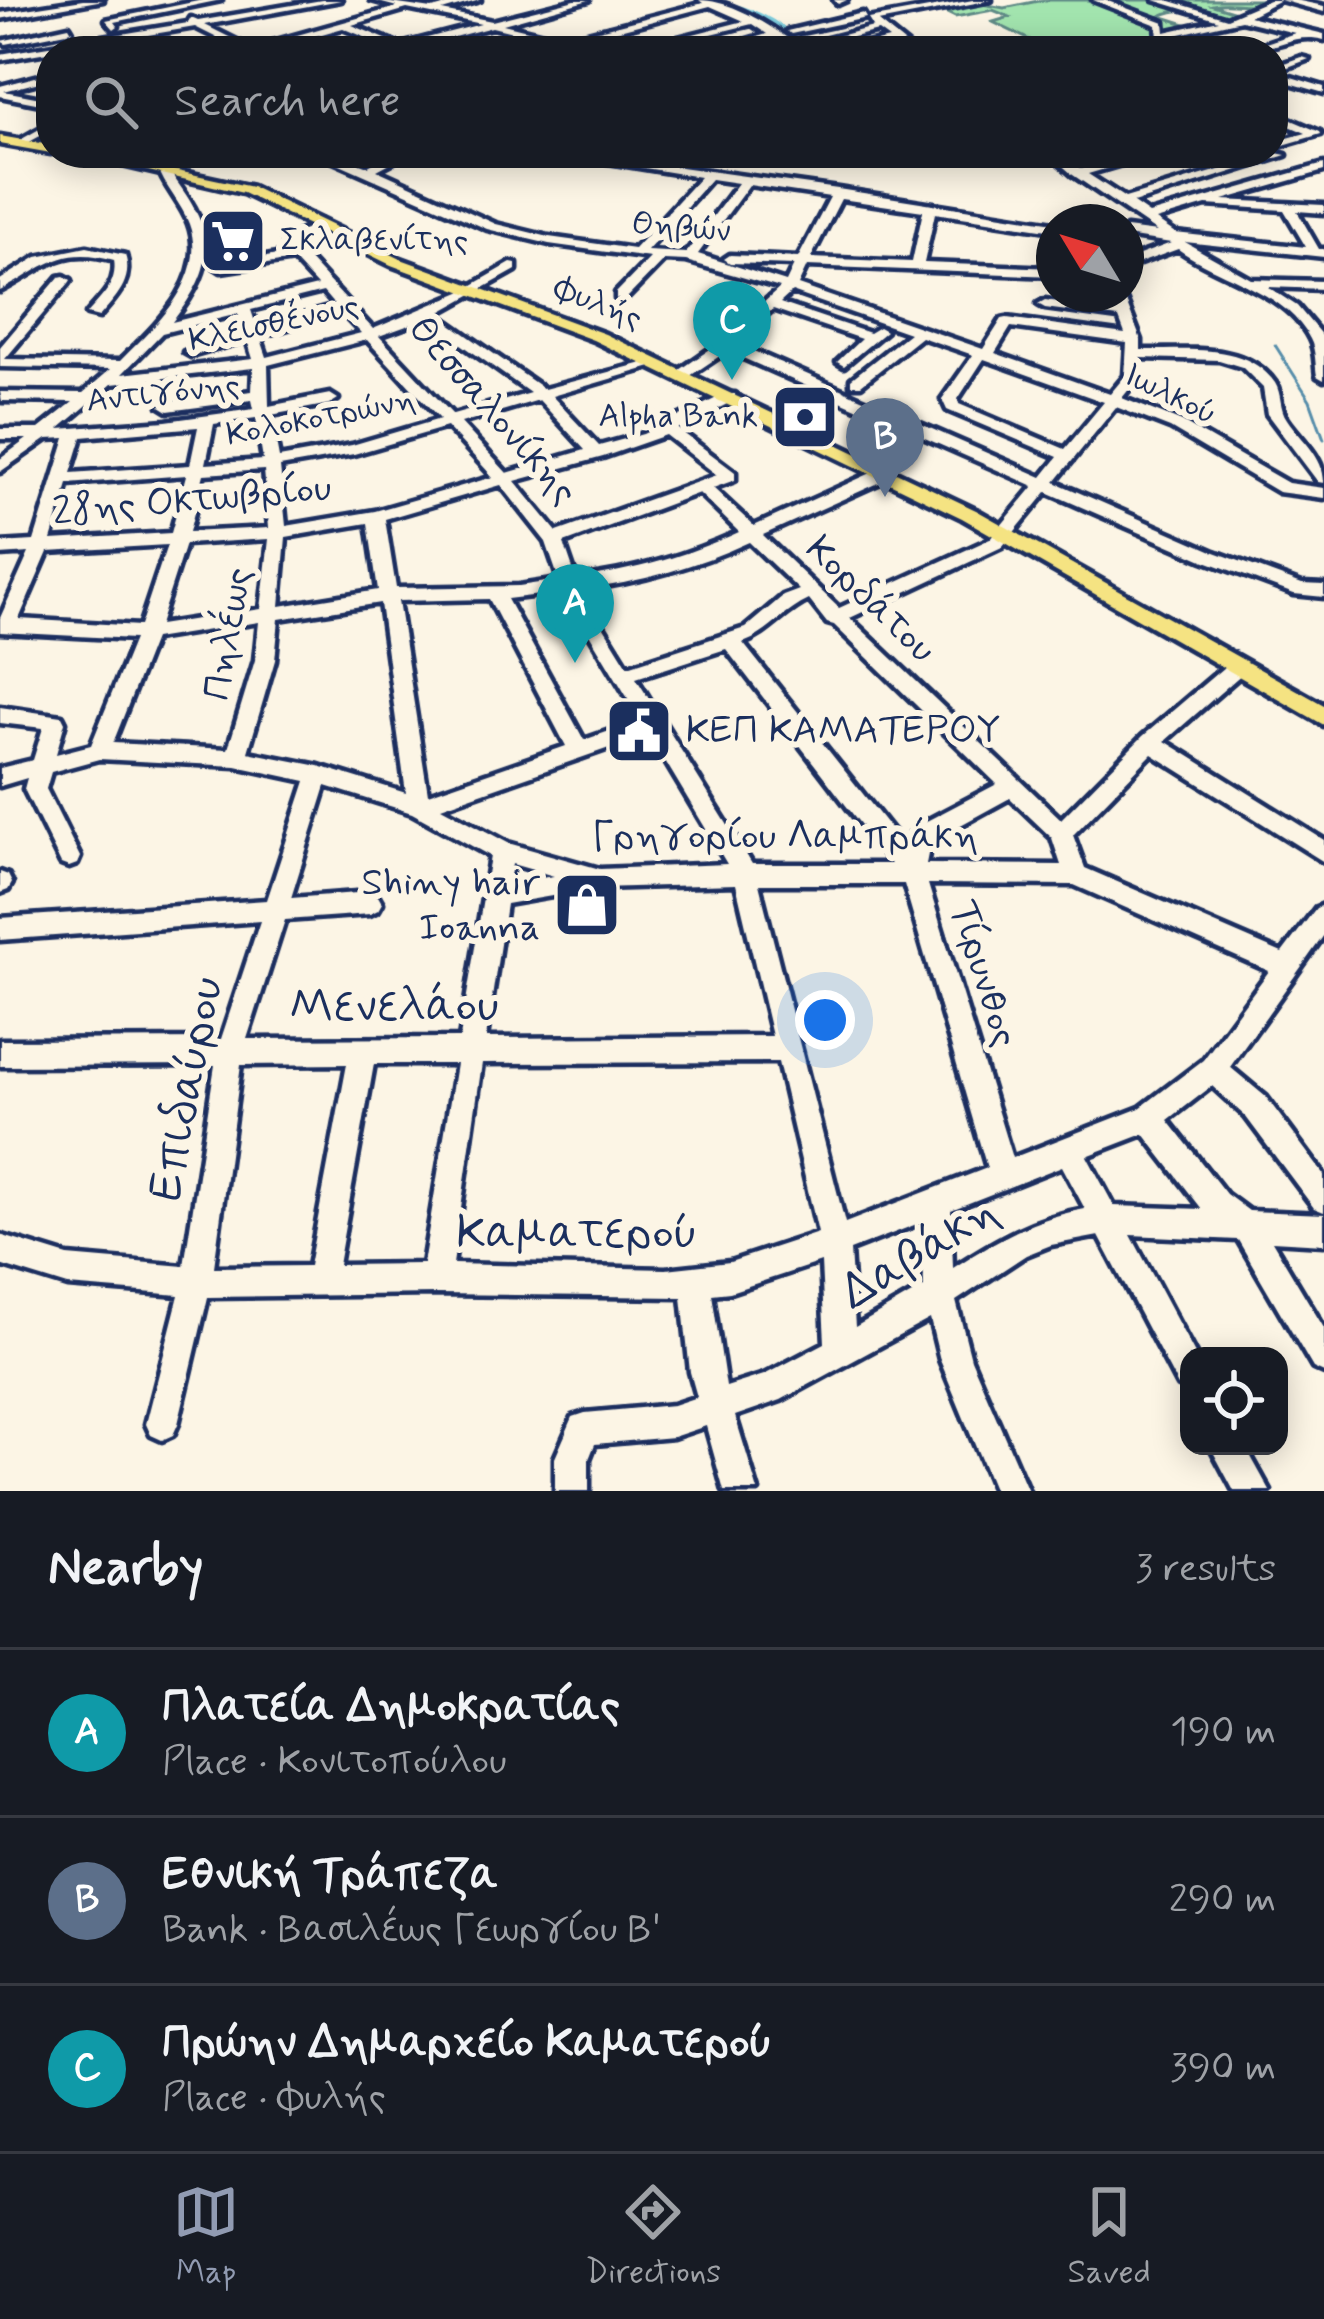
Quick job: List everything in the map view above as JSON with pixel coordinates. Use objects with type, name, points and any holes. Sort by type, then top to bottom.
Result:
[{"type":"main road","points":[[6,142],[36,146]]},
{"type":"main road","name":"Φυλής","points":[[159,168],[248,190],[325,230],[474,293],[599,337],[682,375],[1003,535],[1324,716]]},
{"type":"street","points":[[122,4],[146,0]]},
{"type":"street","points":[[113,22],[217,0]]},
{"type":"street","points":[[0,16],[113,22],[258,0]]},
{"type":"street","points":[[140,36],[337,0]]},
{"type":"street","points":[[304,36],[407,8],[476,0]]},
{"type":"street","points":[[407,36],[538,0],[561,6]]},
{"type":"street","points":[[839,0],[890,36]]},
{"type":"street","points":[[791,31],[871,22],[987,0]]},
{"type":"street","points":[[1097,0],[1161,24],[1161,35],[1274,14],[1324,26]]},
{"type":"street","points":[[1157,0],[1235,18]]},
{"type":"street","points":[[1207,36],[1280,0],[1324,9]]},
{"type":"street","points":[[378,1],[407,8]]},
{"type":"street","points":[[448,36],[581,1],[596,9]]},
{"type":"street","points":[[581,36],[708,2],[780,36]]},
{"type":"street","points":[[903,2],[908,14]]},
{"type":"street","points":[[0,39],[100,4]]},
{"type":"street","points":[[432,6],[467,20],[545,36]]},
{"type":"street","points":[[637,36],[730,10]]},
{"type":"street","points":[[258,13],[308,35]]},
{"type":"street","points":[[181,14],[219,36]]},
{"type":"street","points":[[1257,15],[1324,37]]},
{"type":"street","points":[[616,16],[635,22]]},
{"type":"street","points":[[166,36],[272,19]]},
{"type":"street","points":[[692,36],[753,21]]},
{"type":"street","points":[[837,36],[871,22]]},
{"type":"street","points":[[344,25],[370,36]]},
{"type":"street","points":[[1288,38],[1305,33]]},
{"type":"street","points":[[770,36],[777,34]]},
{"type":"street","points":[[0,61],[36,55]]},
{"type":"street","points":[[0,61],[36,56]]},
{"type":"street","points":[[1288,66],[1304,59]]},
{"type":"street","points":[[0,79],[36,71]]},
{"type":"street","points":[[1288,82],[1324,103]]},
{"type":"street","points":[[4,92],[36,87]]},
{"type":"street","points":[[1288,87],[1324,90]]},
{"type":"street","points":[[4,92],[36,99]]},
{"type":"street","points":[[26,97],[36,92]]},
{"type":"street","points":[[1288,122],[1316,134],[1288,145]]},
{"type":"street","points":[[6,142],[36,132]]},
{"type":"street","points":[[1288,156],[1324,168]]},
{"type":"street","name":"Θηβών","points":[[364,168],[479,221],[637,254],[1036,271]]},
{"type":"street","points":[[370,170],[374,168]]},
{"type":"street","points":[[661,168],[1036,224]]},
{"type":"street","points":[[1071,168],[1304,321],[1319,341],[1324,374]]},
{"type":"street","points":[[1077,173],[1096,168]]},
{"type":"street","points":[[1125,202],[1224,168]]},
{"type":"street","points":[[1152,217],[1324,168]]},
{"type":"street","points":[[0,467],[122,365],[189,285],[200,256],[188,207],[162,169]]},
{"type":"street","points":[[637,254],[708,175]]},
{"type":"street","points":[[689,258],[746,181]]},
{"type":"street","points":[[682,375],[726,345],[790,287],[838,192]]},
{"type":"street","points":[[1206,201],[1324,223]]},
{"type":"street","points":[[917,267],[931,206]]},
{"type":"street","points":[[1211,217],[1295,216],[1324,209]]},
{"type":"street","points":[[1295,216],[1319,253]]},
{"type":"street","points":[[221,267],[293,253],[325,230]]},
{"type":"street","points":[[1144,235],[1319,253]]},
{"type":"street","points":[[1144,256],[1177,240]]},
{"type":"street","points":[[0,286],[58,252],[111,254],[120,258],[124,272],[118,287],[94,314]]},
{"type":"street","name":"Θεσσαλονίκης","points":[[293,253],[505,480],[554,541],[570,587],[745,873],[835,1242],[841,1353]]},
{"type":"street","points":[[620,296],[660,256]]},
{"type":"street","name":"Ιωλκού","points":[[689,258],[790,287],[1112,400],[1176,425],[1283,488],[1324,493]]},
{"type":"street","name":"Κλεισθένους","points":[[106,380],[187,375],[373,335],[474,293],[512,267]]},
{"type":"street","points":[[0,360],[64,280]]},
{"type":"street","points":[[1248,283],[1324,285]]},
{"type":"street","points":[[156,330],[327,286]]},
{"type":"street","points":[[770,304],[871,338]]},
{"type":"street","points":[[191,352],[346,307]]},
{"type":"street","name":"Πηλέως","points":[[236,758],[265,661],[278,533],[261,404],[261,362],[243,308]]},
{"type":"street","points":[[1103,312],[1125,315]]},
{"type":"street","points":[[834,618],[996,543],[1132,377],[1135,347],[1124,312]]},
{"type":"street","points":[[428,314],[545,397],[597,454]]},
{"type":"street","points":[[1304,321],[1324,322]]},
{"type":"street","points":[[844,362],[890,322]]},
{"type":"street","name":"Ιωλκού","points":[[984,354],[1007,322],[1135,347]]},
{"type":"street","points":[[856,382],[919,332]]},
{"type":"street","points":[[726,345],[1272,581],[1324,591]]},
{"type":"street","points":[[1135,347],[1220,356],[1246,364],[1270,387],[1275,413],[1324,478]]},
{"type":"street","points":[[984,354],[950,399],[952,407],[1066,455]]},
{"type":"street","points":[[0,360],[122,365]]},
{"type":"street","name":"Κολοκοτρώνη","points":[[64,479],[272,464],[354,449],[653,362]]},
{"type":"street","points":[[2,396],[86,398]]},
{"type":"street","name":"28ης Οκτωβρίου","points":[[0,549],[278,533],[376,515],[597,454],[669,429],[730,398]]},
{"type":"street","name":"Αντιγόνης","points":[[0,434],[75,434],[207,422],[261,404],[330,399]]},
{"type":"street","points":[[168,406],[261,404]]},
{"type":"street","points":[[99,751],[149,633],[180,540],[207,422]]},
{"type":"street","points":[[554,541],[729,476],[669,429]]},
{"type":"street","points":[[75,434],[40,549],[4,625],[149,633],[389,595],[495,593],[633,578],[693,560],[886,473]]},
{"type":"street","name":"Κορδάτου","points":[[702,486],[1061,833],[1076,875]]},
{"type":"street","points":[[376,515],[419,806],[656,723]]},
{"type":"street","points":[[495,593],[579,750]]},
{"type":"street","points":[[626,674],[764,626],[790,601],[809,593]]},
{"type":"street","name":"Τίρυνθος","points":[[730,640],[913,874],[1003,1174]]},
{"type":"street","points":[[1061,833],[1150,742],[1237,667]]},
{"type":"street","points":[[0,716],[55,722],[35,789],[69,857]]},
{"type":"street","points":[[1150,742],[1324,852]]},
{"type":"street","name":"Γρηγορίου Λαμπράκη","points":[[0,777],[99,751],[236,758],[319,776],[419,806],[502,851],[599,879],[745,873],[1076,875],[1287,967]]},
{"type":"street","name":"Επιδαύρου","points":[[162,1424],[197,1282],[230,1052],[319,776]]},
{"type":"street","points":[[913,874],[919,840],[1012,786]]},
{"type":"street","points":[[436,1279],[502,851]]},
{"type":"street","points":[[496,896],[599,879]]},
{"type":"street","points":[[0,929],[370,903]]},
{"type":"street","name":"Καματερού","points":[[0,1250],[68,1271],[197,1282],[436,1279],[666,1284],[746,1272],[835,1242],[1149,1118],[1212,1069],[1324,916]]},
{"type":"street","name":"Μενελάου","points":[[0,1053],[789,1049]]},
{"type":"street","points":[[321,1279],[363,1051]]},
{"type":"street","points":[[1212,1069],[1256,1107],[1324,1198]]},
{"type":"street","points":[[1149,1118],[1216,1204],[1248,1229],[1324,1357]]},
{"type":"street","points":[[1069,1150],[1180,1358]]},
{"type":"street","points":[[936,1203],[939,1296],[956,1360],[1012,1491]]},
{"type":"street","name":"Δαβάκη","points":[[572,1491],[572,1458],[580,1435],[594,1426],[673,1421],[770,1389],[841,1353],[1037,1234],[1108,1220],[1324,1229]]},
{"type":"street","points":[[695,1280],[706,1372],[741,1491]]},
{"type":"street","points":[[1231,1455],[1253,1491]]},
{"type":"green space","points":[[960,0],[1004,8],[1043,0],[1272,0],[1213,5],[1242,14],[1231,16],[1172,12],[1160,16],[1192,26],[1151,36],[1021,36],[993,22],[1010,17],[993,10],[955,17],[927,3]]},
{"type":"building","name":"Σκλαβενίτης","points":[[248,220],[255,248],[210,254],[208,229]]},
{"type":"waterway","points":[[711,0],[761,17],[787,34]]},
{"type":"waterway","points":[[1275,345],[1310,400],[1324,439]]},
{"type":"place","name":"Σκλαβενίτης","points":[[233,241]]},
{"type":"place","name":"Πρώην Δημαρχείο Καματερού","points":[[732,380]]},
{"type":"place","name":"Alpha Bank","points":[[805,417]]},
{"type":"place","name":"Εθνική Τράπεζα","points":[[885,497]]},
{"type":"place","name":"Πλατεία Δημοκρατίας","points":[[575,663]]},
{"type":"place","name":"ΚΕΠ ΚΑΜΑΤΕΡΟΥ","points":[[639,731]]},
{"type":"place","name":"Shiny hair Ioanna","points":[[587,905]]}]
